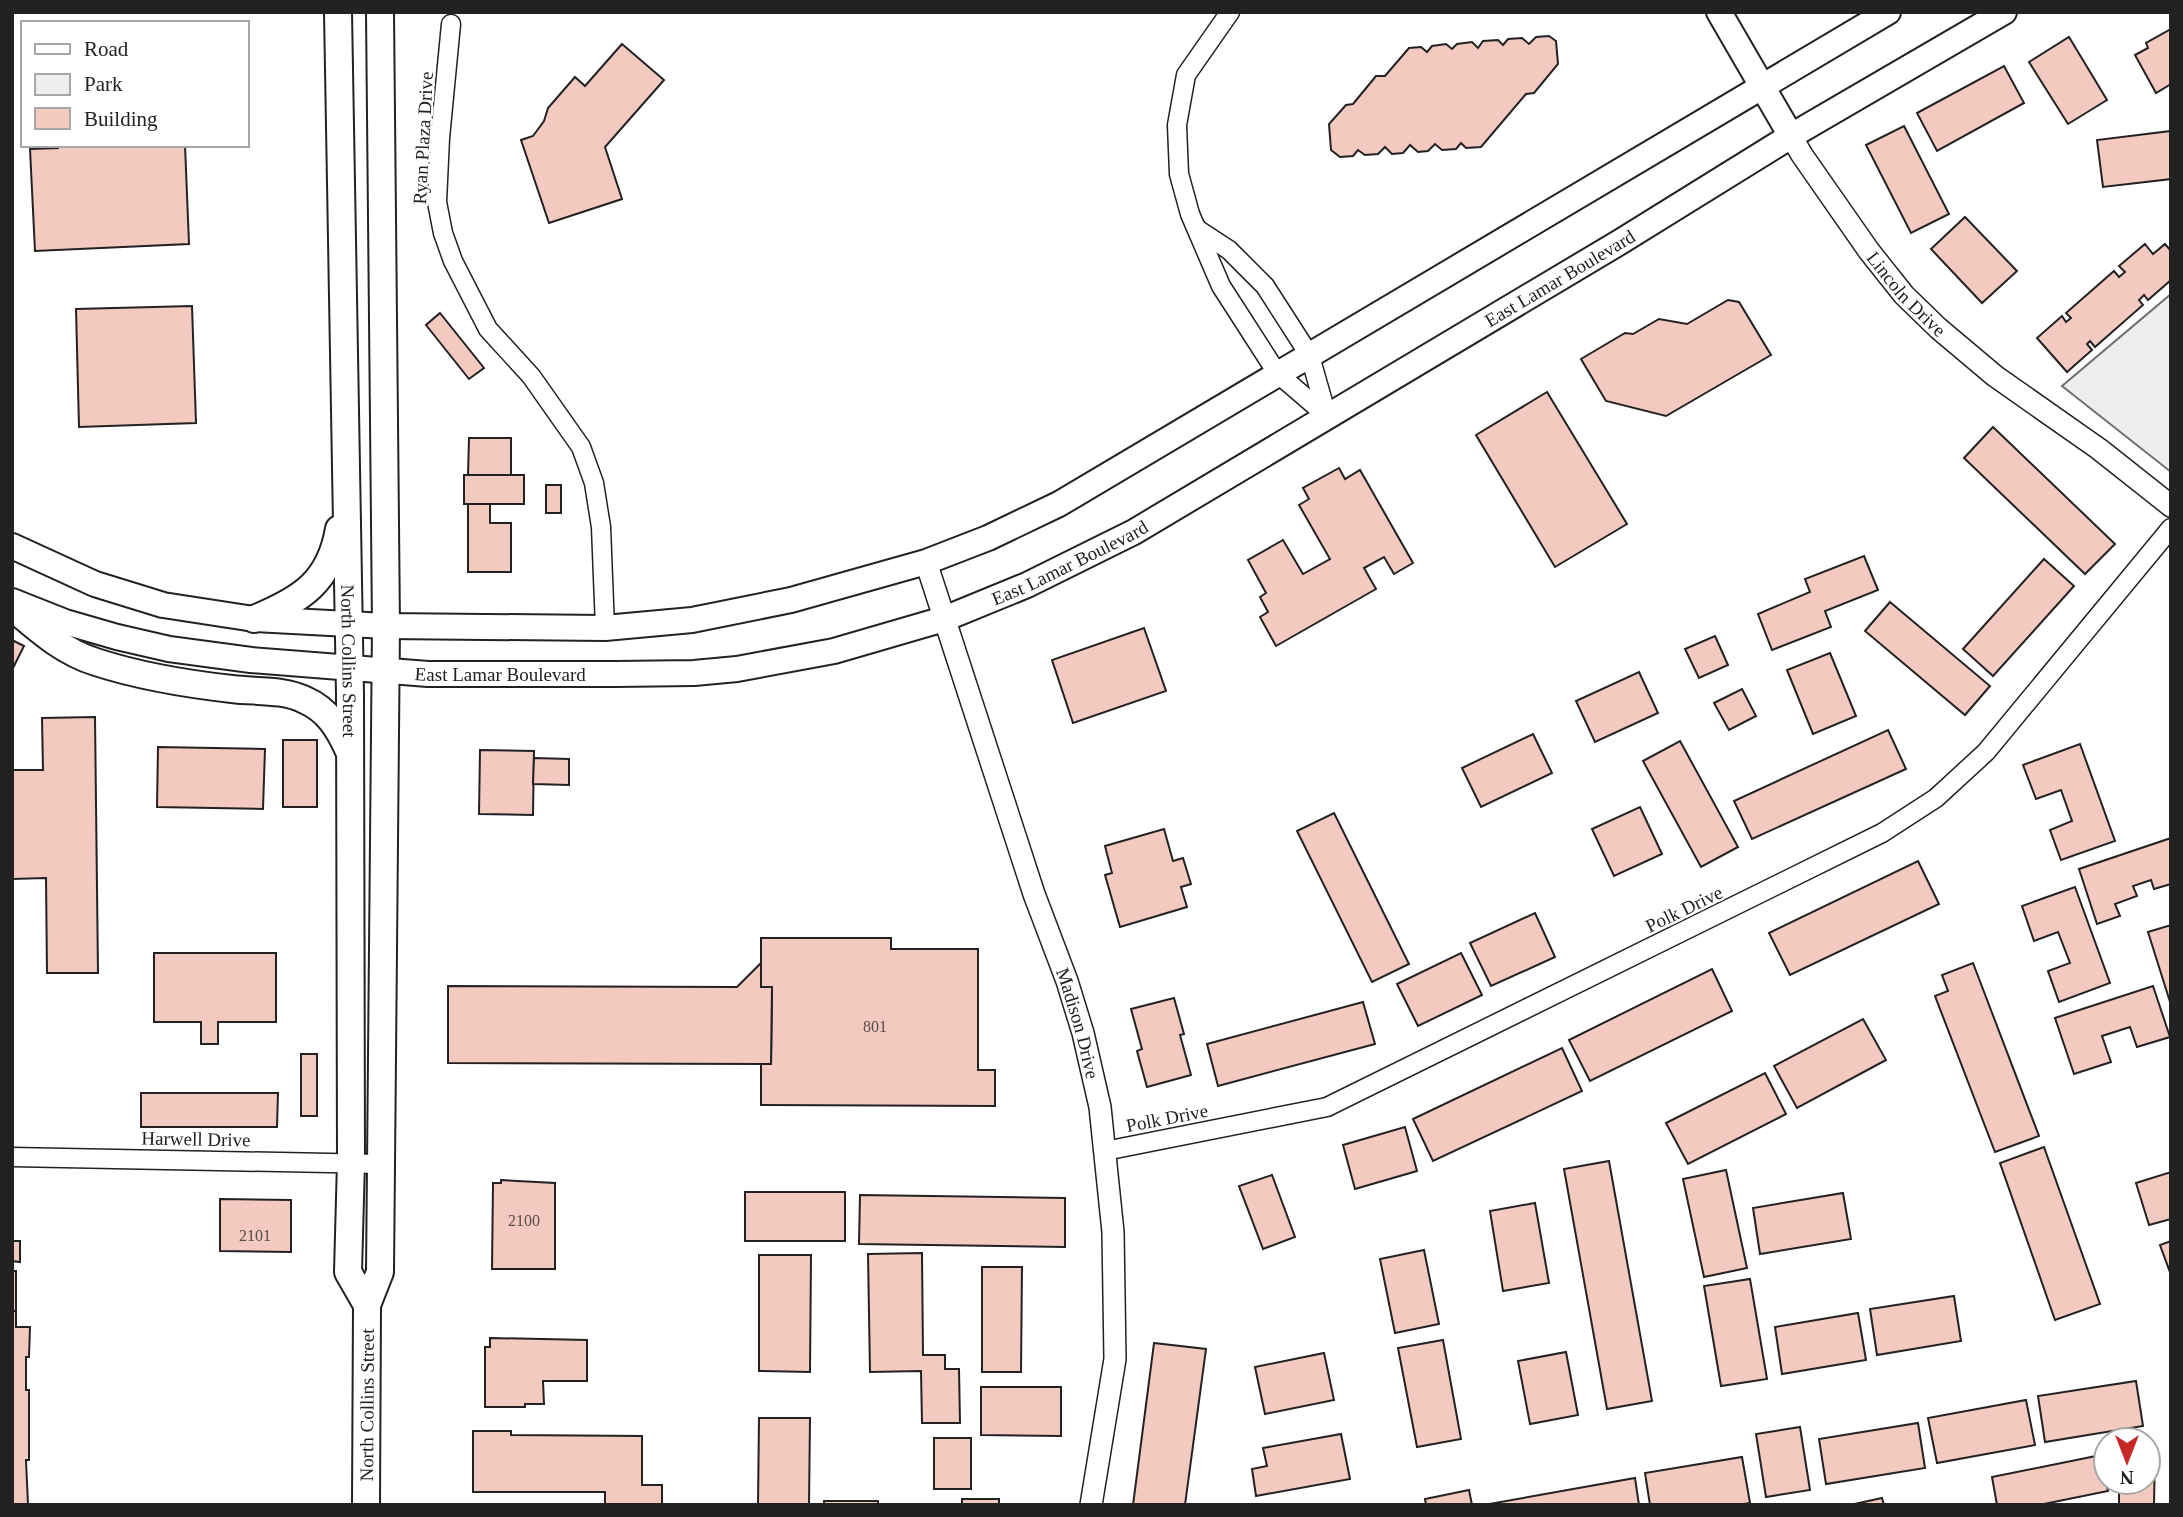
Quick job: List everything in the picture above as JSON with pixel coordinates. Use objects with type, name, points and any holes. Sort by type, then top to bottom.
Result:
[{"type":"main road","name":"North Collins Street","points":[[338,12],[350,668],[351,1162],[348,1272],[367,1305]]},
{"type":"main road","name":"North Collins Street","points":[[366,1505],[367,1305],[380,1272],[386,626],[380,12]]},
{"type":"main road","name":"Lincoln Drive","points":[[1718,12],[1791,136]]},
{"type":"main road","points":[[12,546],[95,584],[163,605],[254,618],[386,626],[605,628],[692,620],[791,600],[926,562],[988,538],[1059,505],[1888,12]]},
{"type":"main road","name":"East Lamar Boulevard","points":[[12,601],[65,622],[117,638],[169,649],[210,656],[428,674],[694,673],[737,670],[834,651],[944,620],[1027,585],[1133,532],[1620,242],[1791,136],[2004,12]]},
{"type":"main road","points":[[254,618],[293,601],[325,572],[338,532],[346,464]]},
{"type":"main road","points":[[12,607],[49,639],[94,662],[148,675],[231,689],[289,695],[306,700],[334,722],[350,754]]},
{"type":"street","points":[[1230,12],[1186,75],[1177,125],[1179,174],[1197,229],[1222,286],[1277,373],[1327,416]]},
{"type":"street","name":"Ryan Plaza Drive","points":[[451,24],[437,202],[443,233],[453,261],[488,329],[531,376],[581,447],[594,483],[601,527],[605,628]]},
{"type":"street","name":"Lincoln Drive","points":[[1791,136],[1801,155],[1869,251],[1905,295],[1938,328],[1995,376],[2099,449],[2171,506]]},
{"type":"street","points":[[1197,229],[1228,250],[1265,286],[1310,356],[1327,416]]},
{"type":"street","name":"Polk Drive","points":[[1105,1151],[1327,1107],[1882,833],[1936,798],[1986,752],[2171,528]]},
{"type":"street","name":"Madison Drive","points":[[926,562],[1034,894],[1067,981],[1083,1033],[1100,1107],[1113,1232],[1115,1359],[1091,1505]]},
{"type":"street","name":"Harwell Drive","points":[[12,1157],[380,1164]]},
{"type":"green space","points":[[2171,294],[2171,472],[2062,386]]},
{"type":"building","points":[[2171,29],[2171,84],[2156,93],[2135,55],[2148,48],[2146,43]]},
{"type":"building","points":[[1549,36],[1556,41],[1558,64],[1534,93],[1526,94],[1481,147],[1466,148],[1461,143],[1456,149],[1442,150],[1435,144],[1428,151],[1418,152],[1410,145],[1403,153],[1392,154],[1385,147],[1378,154],[1365,155],[1358,150],[1353,156],[1340,157],[1331,150],[1329,124],[1346,105],[1353,104],[1376,76],[1385,76],[1409,48],[1421,47],[1427,52],[1432,46],[1446,44],[1452,49],[1457,44],[1472,42],[1478,48],[1483,41],[1498,40],[1503,45],[1508,39],[1522,38],[1529,44],[1536,37]]},
{"type":"building","points":[[2069,37],[2107,100],[2068,124],[2029,62]]},
{"type":"building","points":[[622,44],[664,80],[605,147],[622,199],[549,223],[521,140],[533,136],[544,121],[548,108],[575,77],[585,86]]},
{"type":"building","points":[[2004,66],[2024,103],[1937,151],[1917,113]]},
{"type":"building","points":[[1904,126],[1949,214],[1911,233],[1866,145]]},
{"type":"building","points":[[2171,131],[2171,179],[2103,187],[2097,140]]},
{"type":"building","points":[[185,147],[189,244],[35,251],[30,149]]},
{"type":"building","points":[[1965,217],[2017,271],[1982,303],[1931,249]]},
{"type":"building","points":[[2145,244],[2153,254],[2165,244],[2171,251],[2171,280],[2148,300],[2144,295],[2139,300],[2143,305],[2095,347],[2090,341],[2087,344],[2092,350],[2067,372],[2037,338],[2062,316],[2066,322],[2071,318],[2066,313],[2114,271],[2119,277],[2125,272],[2119,266]]},
{"type":"building","points":[[1728,300],[1739,302],[1771,355],[1666,416],[1606,401],[1581,359],[1625,333],[1633,334],[1659,319],[1687,324]]},
{"type":"building","points":[[192,306],[196,423],[79,427],[76,309]]},
{"type":"building","points":[[440,313],[484,368],[469,379],[426,325]]},
{"type":"building","points":[[1547,392],[1627,524],[1555,567],[1476,435]]},
{"type":"building","points":[[1993,427],[2115,544],[2085,574],[1964,458]]},
{"type":"building","points":[[469,438],[511,438],[511,475],[468,475]]},
{"type":"building","points":[[1339,468],[1345,479],[1360,470],[1413,563],[1394,574],[1384,557],[1364,568],[1376,589],[1276,646],[1260,617],[1268,612],[1260,597],[1266,593],[1248,560],[1283,540],[1303,574],[1330,559],[1299,505],[1309,499],[1303,488]]},
{"type":"building","points":[[464,475],[524,475],[524,504],[464,504]]},
{"type":"building","points":[[546,485],[561,485],[561,513],[546,513]]},
{"type":"building","points":[[468,504],[490,504],[490,523],[511,523],[511,572],[468,572]]},
{"type":"building","points":[[1864,556],[1878,590],[1825,611],[1831,627],[1772,650],[1758,614],[1810,592],[1805,579]]},
{"type":"building","points":[[2044,559],[2074,586],[1993,676],[1963,649]]},
{"type":"building","points":[[1890,602],[1990,686],[1965,715],[1865,631]]},
{"type":"building","points":[[1144,628],[1166,691],[1073,723],[1052,660]]},
{"type":"building","points":[[1715,636],[1728,665],[1699,678],[1685,649]]},
{"type":"building","points":[[12,640],[24,646],[12,670]]},
{"type":"building","points":[[1830,653],[1856,716],[1813,734],[1787,670]]},
{"type":"building","points":[[1639,672],[1658,713],[1595,742],[1576,701]]},
{"type":"building","points":[[1742,689],[1756,716],[1729,730],[1714,703]]},
{"type":"building","points":[[95,717],[98,973],[47,973],[46,878],[12,879],[12,770],[43,770],[42,718]]},
{"type":"building","points":[[1888,730],[1906,769],[1752,839],[1734,801]]},
{"type":"building","points":[[1533,734],[1552,773],[1481,807],[1462,768]]},
{"type":"building","points":[[283,740],[317,740],[317,807],[283,807]]},
{"type":"building","points":[[1680,741],[1738,847],[1701,867],[1643,761]]},
{"type":"building","points":[[2080,744],[2115,841],[2061,860],[2050,830],[2072,821],[2061,790],[2036,799],[2023,765]]},
{"type":"building","points":[[158,747],[265,749],[263,809],[157,807]]},
{"type":"building","points":[[480,750],[534,751],[533,815],[479,814]]},
{"type":"building","points":[[534,758],[569,759],[569,785],[533,784]]},
{"type":"building","points":[[1640,807],[1662,854],[1614,876],[1592,829]]},
{"type":"building","points":[[1334,813],[1409,964],[1372,982],[1297,831]]},
{"type":"building","points":[[1164,829],[1173,861],[1183,858],[1191,884],[1181,887],[1187,907],[1120,927],[1105,875],[1112,873],[1105,846]]},
{"type":"building","points":[[2171,838],[2171,884],[2154,889],[2151,880],[2133,886],[2137,896],[2115,904],[2120,916],[2097,924],[2079,869]]},
{"type":"building","points":[[1918,861],[1939,904],[1790,975],[1769,933]]},
{"type":"building","points":[[2075,887],[2110,983],[2059,1002],[2048,971],[2070,963],[2058,932],[2034,941],[2022,906]]},
{"type":"building","points":[[1535,913],[1555,957],[1491,986],[1470,943]]},
{"type":"building","points":[[2171,925],[2171,1005],[2148,932]]},
{"type":"building","points":[[761,938],[891,938],[891,949],[978,949],[978,1070],[995,1070],[995,1106],[761,1105],[761,1064],[771,1064],[772,987],[761,987]]},
{"type":"building","points":[[154,953],[276,953],[276,1022],[218,1022],[218,1044],[201,1044],[201,1022],[154,1022]]},
{"type":"building","points":[[1461,953],[1482,995],[1418,1026],[1397,984]]},
{"type":"building","points":[[761,963],[761,987],[772,987],[771,1064],[448,1063],[448,986],[737,987]]},
{"type":"building","points":[[1973,963],[2039,1136],[1995,1152],[1935,996],[1948,991],[1942,975]]},
{"type":"building","points":[[1712,969],[1732,1011],[1590,1081],[1569,1040]]},
{"type":"building","points":[[2153,986],[2170,1037],[2137,1047],[2130,1027],[2102,1036],[2111,1062],[2074,1074],[2055,1018]]},
{"type":"building","points":[[1174,998],[1184,1034],[1180,1035],[1191,1075],[1147,1087],[1137,1051],[1142,1049],[1131,1009]]},
{"type":"building","points":[[1363,1002],[1375,1044],[1218,1086],[1207,1044]]},
{"type":"building","points":[[1863,1019],[1886,1060],[1797,1108],[1774,1066]]},
{"type":"building","points":[[1562,1048],[1582,1091],[1433,1161],[1413,1119]]},
{"type":"building","points":[[301,1054],[317,1054],[317,1116],[301,1116]]},
{"type":"building","points":[[1765,1073],[1786,1114],[1688,1164],[1666,1123]]},
{"type":"building","points":[[141,1093],[278,1093],[277,1127],[141,1127]]},
{"type":"building","points":[[1405,1127],[1417,1171],[1355,1189],[1343,1145]]},
{"type":"building","points":[[2044,1147],[2100,1304],[2055,1320],[2000,1163]]},
{"type":"building","points":[[1609,1161],[1652,1401],[1607,1409],[1564,1169]]},
{"type":"building","points":[[1726,1170],[1747,1268],[1704,1277],[1683,1179]]},
{"type":"building","points":[[2171,1172],[2171,1219],[2149,1225],[2136,1183]]},
{"type":"building","points":[[1272,1175],[1295,1237],[1263,1249],[1239,1186]]},
{"type":"building","points":[[501,1180],[555,1183],[555,1269],[492,1269],[493,1183],[501,1183]]},
{"type":"building","points":[[745,1192],[845,1192],[845,1241],[745,1241]]},
{"type":"building","points":[[1843,1193],[1851,1239],[1760,1254],[1753,1208]]},
{"type":"building","points":[[860,1195],[1065,1198],[1065,1247],[859,1244]]},
{"type":"building","points":[[220,1199],[291,1200],[291,1252],[220,1251]]},
{"type":"building","points":[[1535,1203],[1549,1283],[1503,1291],[1490,1211]]},
{"type":"building","points":[[12,1241],[20,1241],[20,1262],[12,1261]]},
{"type":"building","points":[[2171,1241],[2171,1275],[2160,1245]]},
{"type":"building","points":[[1424,1250],[1439,1324],[1395,1333],[1380,1259]]},
{"type":"building","points":[[922,1253],[923,1355],[945,1355],[945,1369],[959,1369],[960,1423],[922,1423],[921,1371],[870,1372],[868,1254]]},
{"type":"building","points":[[759,1255],[811,1255],[810,1372],[759,1371]]},
{"type":"building","points":[[982,1267],[1022,1267],[1021,1372],[982,1372]]},
{"type":"building","points":[[12,1271],[16,1271],[16,1311],[12,1311]]},
{"type":"building","points":[[1750,1279],[1767,1379],[1721,1386],[1704,1286]]},
{"type":"building","points":[[1954,1296],[1961,1341],[1877,1355],[1870,1309]]},
{"type":"building","points":[[12,1311],[16,1311],[16,1327],[30,1327],[29,1357],[26,1357],[26,1390],[29,1390],[29,1460],[26,1460],[28,1505],[12,1505]]},
{"type":"building","points":[[1858,1313],[1866,1360],[1782,1374],[1775,1327]]},
{"type":"building","points":[[490,1338],[587,1340],[587,1381],[543,1381],[544,1404],[485,1407],[485,1347],[490,1347]]},
{"type":"building","points":[[1443,1340],[1461,1439],[1417,1447],[1398,1348]]},
{"type":"building","points":[[1154,1343],[1206,1349],[1185,1505],[1133,1505]]},
{"type":"building","points":[[1566,1352],[1578,1415],[1530,1424],[1518,1361]]},
{"type":"building","points":[[1324,1353],[1334,1400],[1265,1414],[1255,1367]]},
{"type":"building","points":[[2136,1381],[2143,1426],[2092,1426],[2092,1434],[2045,1442],[2038,1396]]},
{"type":"building","points":[[981,1387],[1061,1387],[1061,1436],[981,1435]]},
{"type":"building","points":[[2026,1400],[2035,1445],[1937,1463],[1928,1418]]},
{"type":"building","points":[[759,1418],[810,1418],[809,1505],[758,1505]]},
{"type":"building","points":[[1918,1423],[1925,1468],[1826,1484],[1819,1439]]},
{"type":"building","points":[[1800,1427],[1810,1490],[1766,1497],[1756,1434]]},
{"type":"building","points":[[473,1431],[511,1431],[511,1435],[642,1436],[642,1485],[662,1485],[662,1505],[605,1505],[605,1492],[473,1492]]},
{"type":"building","points":[[1341,1434],[1350,1479],[1256,1496],[1252,1469],[1267,1466],[1263,1448]]},
{"type":"building","points":[[934,1438],[971,1438],[971,1489],[934,1489]]},
{"type":"building","points":[[1742,1457],[1750,1503],[1650,1505],[1645,1473]]},
{"type":"building","points":[[2092,1457],[2092,1494],[2039,1505],[1997,1505],[1992,1477]]},
{"type":"building","points":[[1635,1478],[1639,1505],[1489,1505],[1489,1504]]},
{"type":"building","points":[[1469,1490],[1472,1505],[1426,1505],[1425,1499]]},
{"type":"building","points":[[2119,1496],[2154,1496],[2154,1505],[2119,1505]]},
{"type":"building","points":[[1882,1498],[1884,1505],[1850,1505]]},
{"type":"building","points":[[962,1499],[999,1499],[999,1505],[962,1505]]},
{"type":"building","points":[[824,1501],[878,1501],[878,1505],[824,1505]]}]
